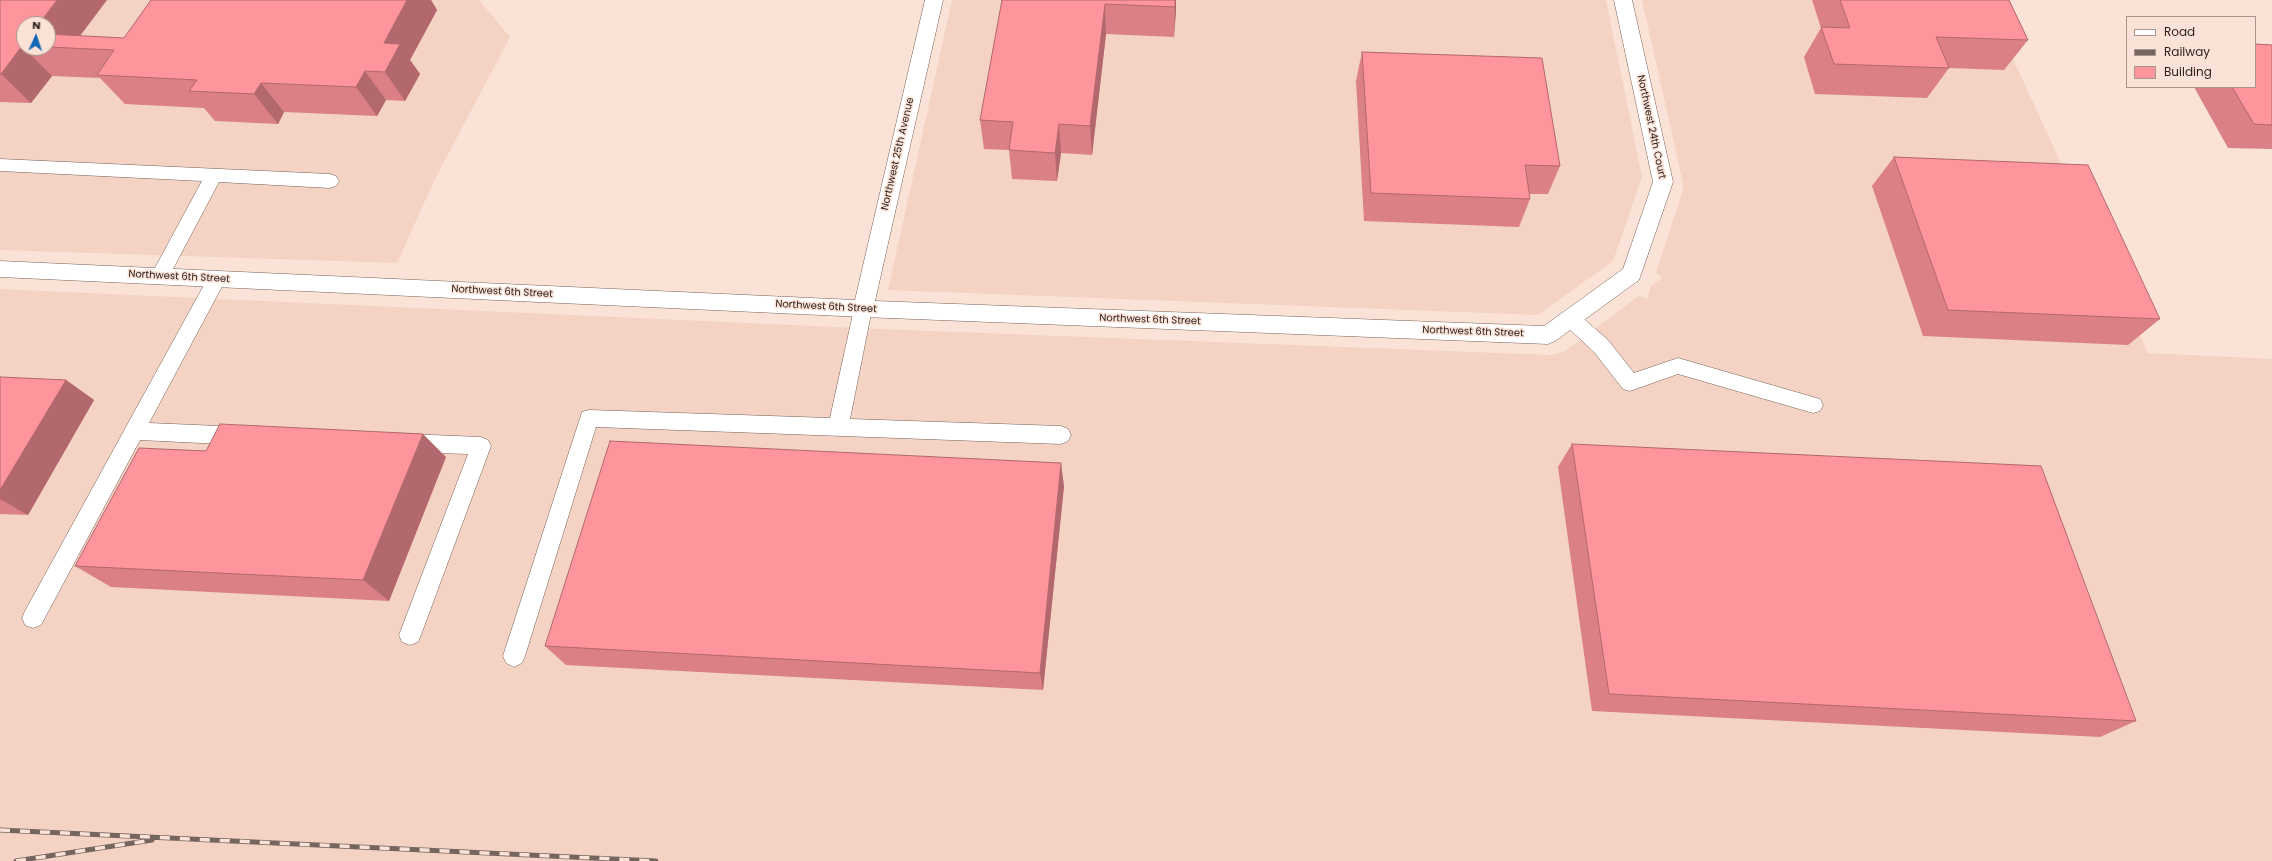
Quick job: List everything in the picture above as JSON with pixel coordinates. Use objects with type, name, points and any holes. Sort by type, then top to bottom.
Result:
[{"type":"street","name":"Northwest 25th Avenue","points":[[863,309],[934,0]]},
{"type":"street","name":"Northwest 24th Court","points":[[1624,0],[1663,182],[1632,274]]},
{"type":"street","name":"Northwest 6th Street","points":[[0,269],[863,309],[1548,335],[1632,274]]},
{"type":"lane","points":[[0,165],[330,181]]},
{"type":"lane","points":[[158,277],[214,175]]},
{"type":"lane","points":[[33,618],[217,279]]},
{"type":"lane","points":[[838,428],[863,309]]},
{"type":"lane","points":[[1570,318],[1601,346],[1630,383],[1678,366],[1813,405]]},
{"type":"lane","points":[[514,656],[589,418],[1061,435]]},
{"type":"lane","points":[[134,431],[260,437]]},
{"type":"lane","points":[[386,442],[481,446],[410,635]]},
{"type":"shaded area","points":[[0,0],[479,0],[510,37],[434,181],[397,263],[0,250]]},
{"type":"shaded area","points":[[952,0],[1606,0],[1642,177],[1613,261],[1538,315],[888,290]]},
{"type":"shaded area","points":[[1642,0],[1986,0],[2148,353],[2272,359],[2272,861],[0,861],[0,289],[880,329],[1551,355],[1564,352],[1639,296],[1647,299],[1651,286],[1662,278],[1656,272],[1683,190],[1683,183]]},
{"type":"building","points":[[0,0],[57,0],[45,16],[16,16],[16,54],[0,74]]},
{"type":"building","points":[[151,0],[407,0],[384,43],[400,44],[385,72],[365,71],[356,87],[261,83],[254,94],[189,91],[197,80],[97,75],[114,50],[56,47],[56,34],[124,38]]},
{"type":"building","points":[[1002,0],[1175,0],[1175,7],[1105,4],[1090,126],[1059,124],[1055,153],[1009,150],[1013,122],[980,120]]},
{"type":"building","points":[[1840,0],[2009,0],[2028,40],[1936,37],[1949,68],[1834,64],[1821,27],[1850,28]]},
{"type":"building","points":[[2256,44],[2272,45],[2272,125],[2254,124],[2233,88],[2256,88]]},
{"type":"building","points":[[1362,52],[1542,58],[1560,166],[1525,165],[1530,199],[1371,193]]},
{"type":"building","points":[[1894,157],[2088,165],[2160,319],[1948,310]]},
{"type":"building","points":[[0,377],[66,380],[0,490]]},
{"type":"building","points":[[220,424],[423,434],[363,580],[75,566],[139,448],[206,451]]},
{"type":"building","points":[[610,441],[1061,463],[1040,673],[545,646]]},
{"type":"building","points":[[1572,444],[2041,466],[2136,721],[1609,694]]},
{"type":"railway","points":[[0,830],[656,861]]},
{"type":"railway","points":[[16,861],[152,840]]}]
